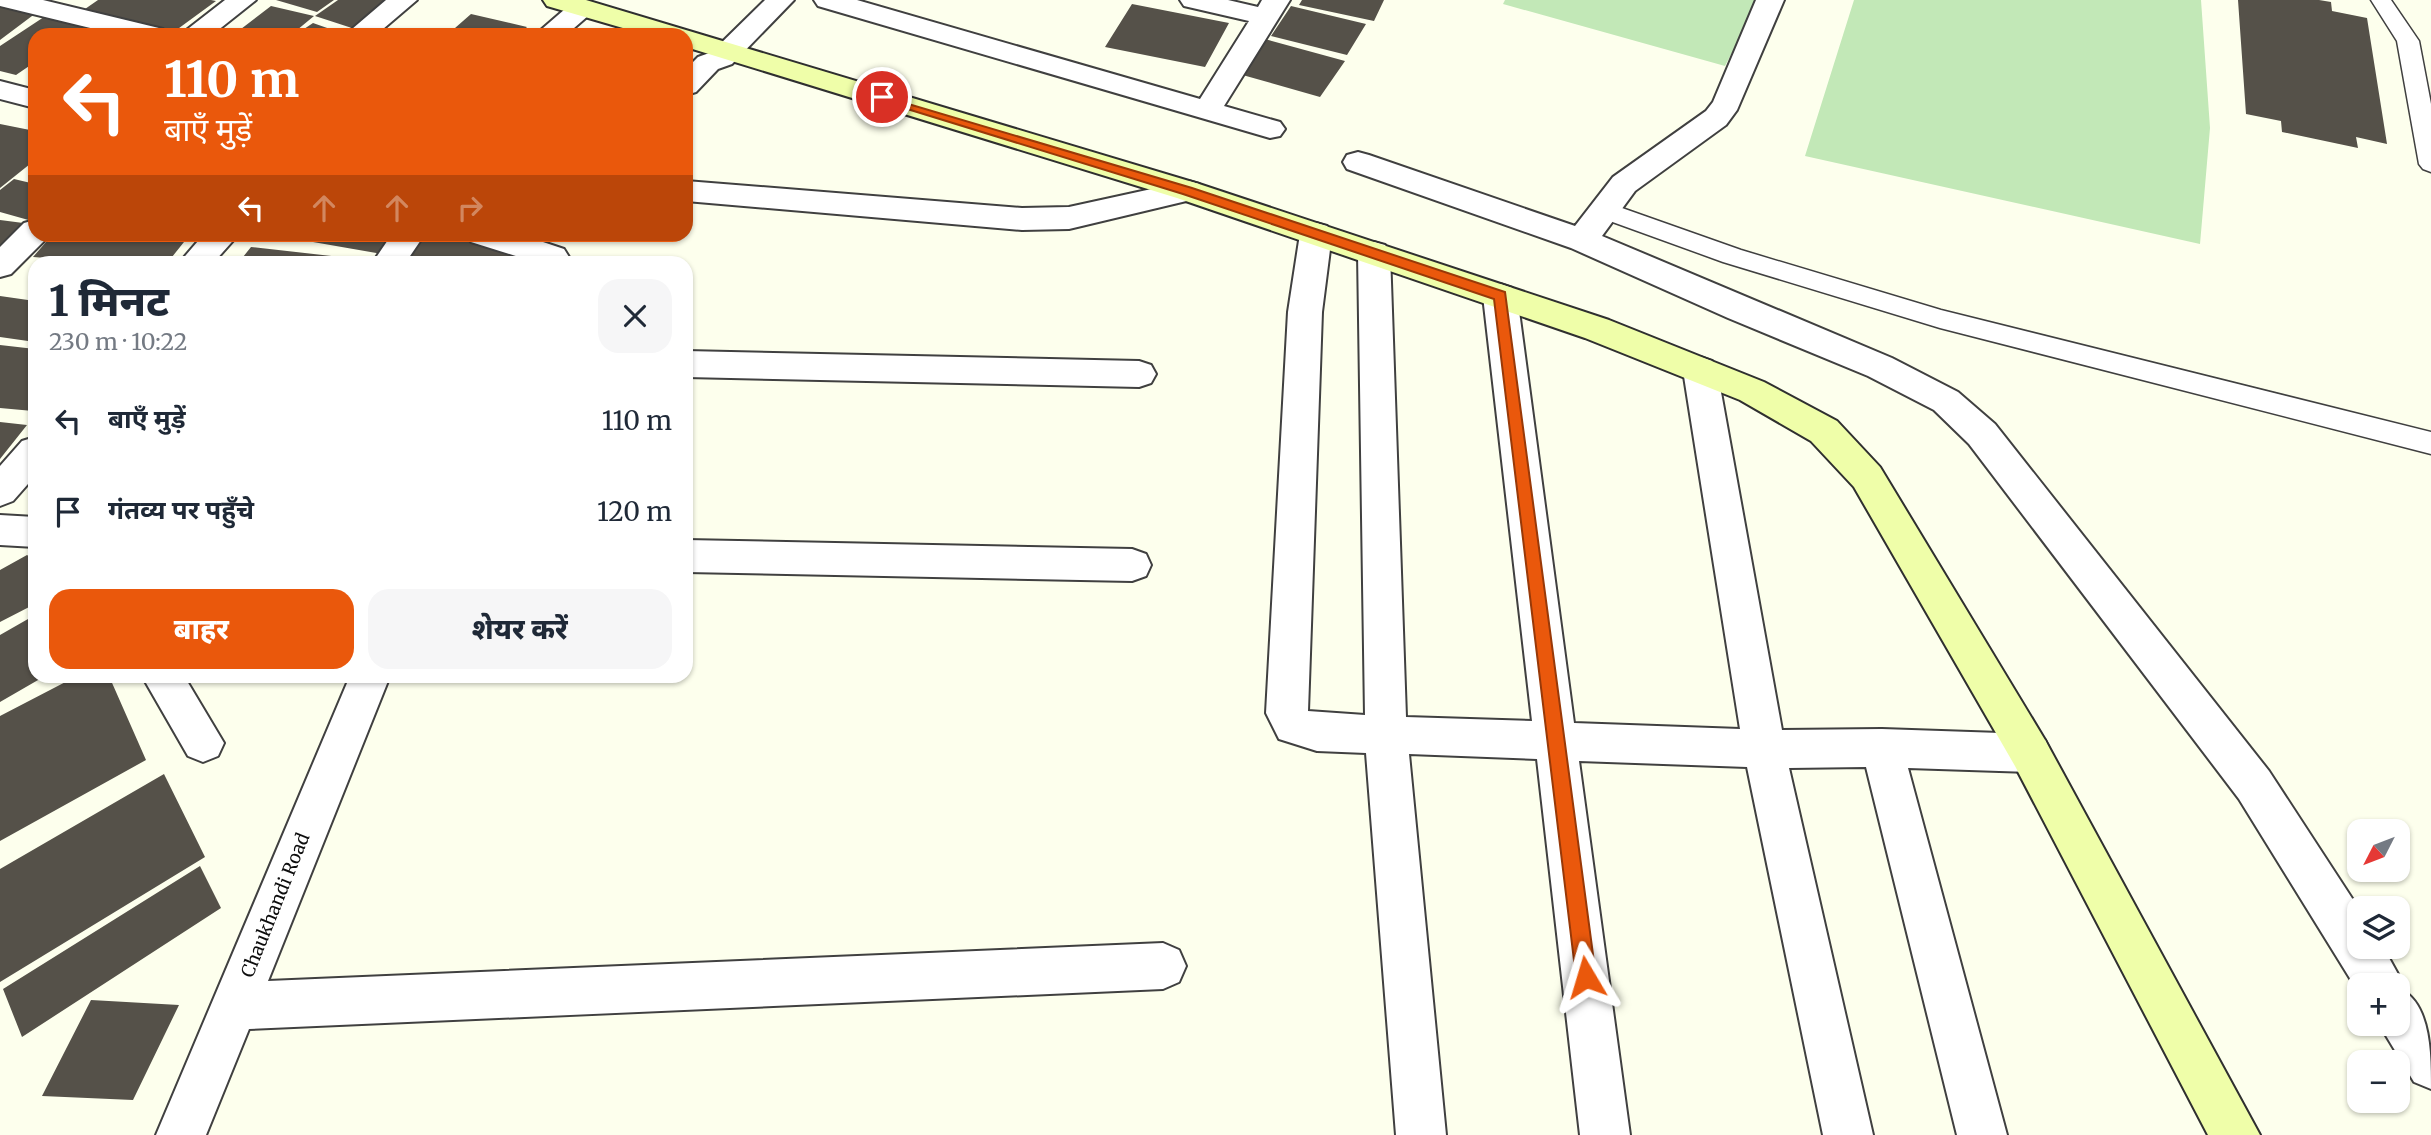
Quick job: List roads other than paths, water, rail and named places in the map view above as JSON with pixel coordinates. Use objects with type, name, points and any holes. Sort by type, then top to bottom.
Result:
[{"type":"street","points":[[9,0],[81,7],[135,28]]},
{"type":"street","points":[[204,28],[242,0]]},
{"type":"street","points":[[368,28],[403,0]]},
{"type":"street","points":[[693,68],[702,46],[758,0]]},
{"type":"street","points":[[702,46],[780,0]]},
{"type":"street","points":[[828,0],[1270,129]]},
{"type":"street","points":[[1194,0],[1271,9],[1206,112]]},
{"type":"street","points":[[1582,240],[1624,184],[1704,129],[1722,111],[1770,0]]},
{"type":"street","points":[[554,28],[570,4],[645,28]]},
{"type":"street","points":[[702,46],[1188,191],[1597,328],[1796,412],[1824,431],[1867,477],[2030,753],[2235,1135]]},
{"type":"street","points":[[0,90],[28,97]]},
{"type":"street","points":[[1358,162],[1582,240],[1740,310],[1880,367],[1946,401],[1982,434],[2254,785],[2373,973]]},
{"type":"street","points":[[693,192],[1022,219],[1069,218],[1188,191]]},
{"type":"street","points":[[1316,234],[1306,312],[1287,713],[1294,726],[1303,730],[1764,749],[1882,748],[2030,753]]},
{"type":"street","points":[[0,266],[28,238]]},
{"type":"street","points":[[202,256],[215,242]]},
{"type":"street","points":[[517,242],[556,251]]},
{"type":"street","points":[[1374,253],[1386,734],[1421,1135]]},
{"type":"street","points":[[1500,296],[1605,1135]]},
{"type":"street","points":[[693,363],[1139,374]]},
{"type":"street","points":[[1699,370],[1764,749],[1848,1135]]},
{"type":"street","points":[[0,491],[28,459]]},
{"type":"street","points":[[0,530],[28,532]]},
{"type":"street","points":[[693,556],[1132,565]]},
{"type":"street","points":[[166,683],[204,743]]},
{"type":"street","name":"Chaukhandi Road","points":[[181,1135],[367,683]]},
{"type":"street","points":[[1882,748],[1982,1135]]},
{"type":"street","points":[[234,1006],[1163,966]]},
{"type":"street","points":[[2410,1031],[2431,1065]]},
{"type":"lane","points":[[2381,0],[2408,41],[2431,164]]},
{"type":"lane","points":[[1605,210],[1732,256],[1940,319],[2431,443]]}]
